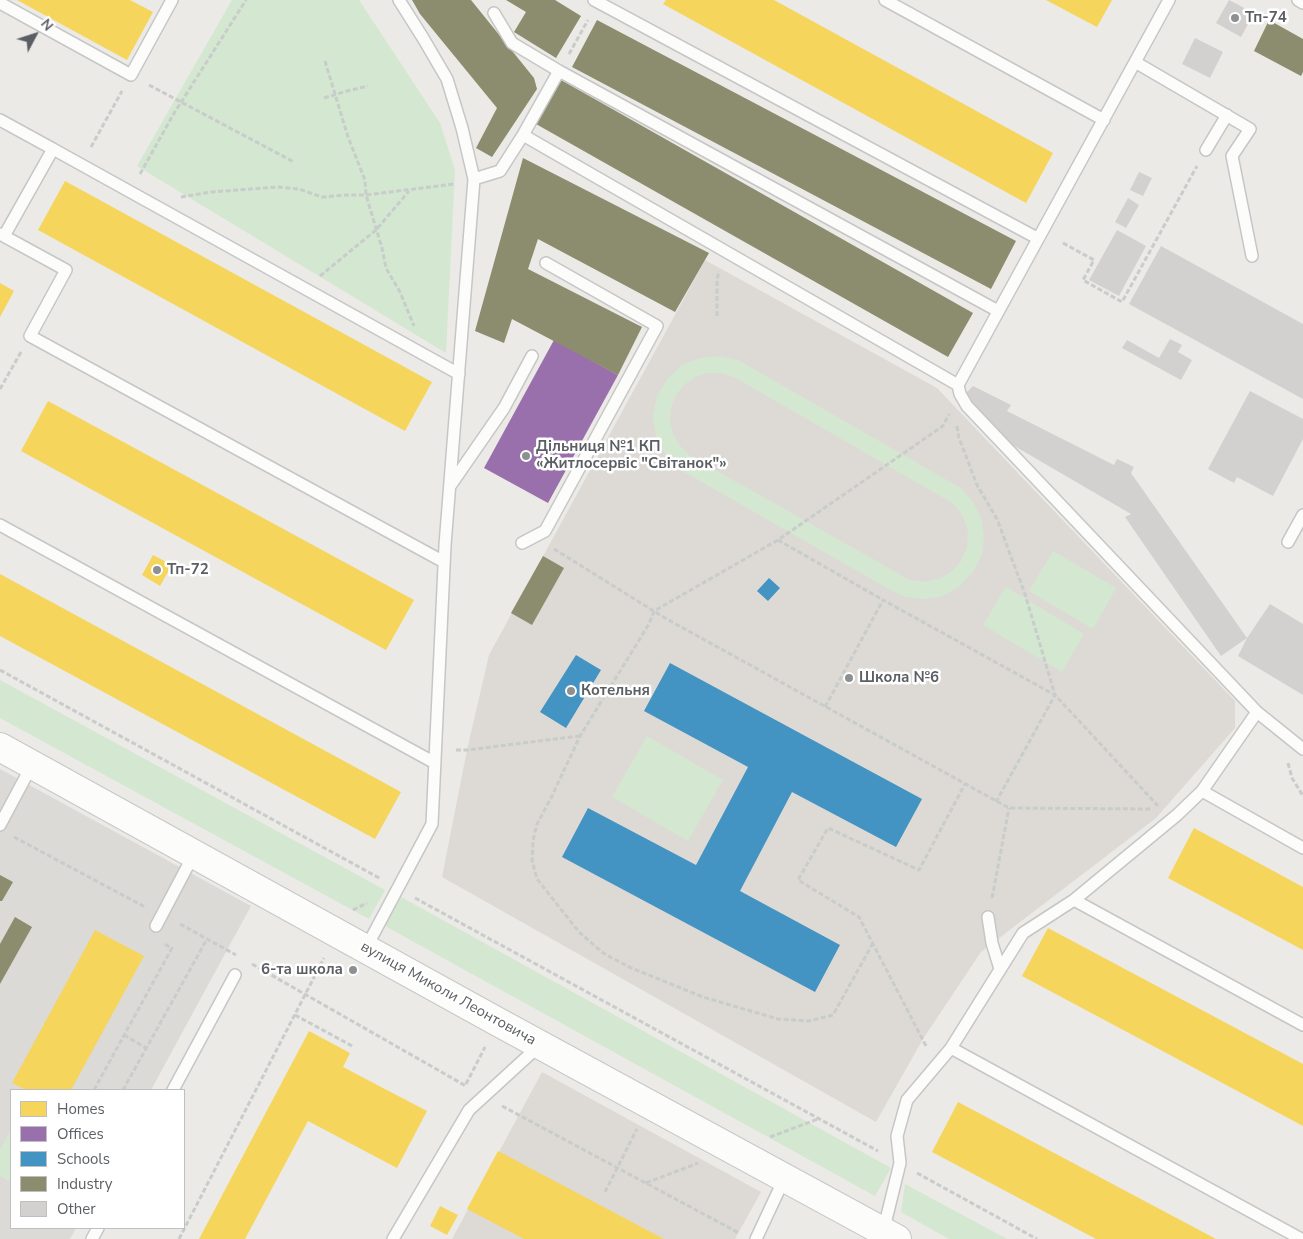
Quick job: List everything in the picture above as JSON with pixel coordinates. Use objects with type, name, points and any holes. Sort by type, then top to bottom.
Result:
[{"type":"street","name":"вулиця Миколи Леонтовича","points":[[0,747],[890,1235]]},
{"type":"lane","points":[[0,3],[130,75],[172,0]]},
{"type":"lane","points":[[366,948],[432,824],[444,562],[474,180],[462,128],[447,79],[399,0]]},
{"type":"lane","points":[[885,0],[1104,120]]},
{"type":"lane","points":[[1169,0],[958,385],[960,394],[967,406],[1257,712],[1302,746]]},
{"type":"lane","points":[[1298,0],[1303,3]]},
{"type":"lane","points":[[596,1],[1037,238]]},
{"type":"lane","points":[[494,13],[512,43],[559,71],[998,311]]},
{"type":"lane","points":[[1135,62],[1250,129],[1232,156],[1252,256]]},
{"type":"lane","points":[[474,180],[500,171],[523,135],[559,71]]},
{"type":"lane","points":[[1206,150],[1227,115]]},
{"type":"lane","points":[[0,120],[458,374]]},
{"type":"lane","points":[[523,135],[958,385]]},
{"type":"lane","points":[[53,149],[2,235],[66,270],[30,336],[444,562]]},
{"type":"lane","points":[[522,543],[545,531],[657,326],[546,264]]},
{"type":"lane","points":[[450,487],[504,408],[532,356]]},
{"type":"lane","points":[[1288,542],[1303,515]]},
{"type":"lane","points":[[0,525],[435,762]]},
{"type":"lane","points":[[890,1235],[900,1163],[897,1136],[907,1100],[951,1048],[1023,933],[1074,900],[1177,815],[1202,791],[1257,712]]},
{"type":"lane","points":[[0,825],[32,765]]},
{"type":"lane","points":[[1202,791],[1303,848]]},
{"type":"lane","points":[[156,926],[194,854]]},
{"type":"lane","points":[[1074,900],[1303,1024]]},
{"type":"lane","points":[[988,917],[992,943],[1000,969]]},
{"type":"lane","points":[[174,1089],[235,976]]},
{"type":"lane","points":[[393,1239],[469,1110],[540,1044]]},
{"type":"lane","points":[[951,1048],[1301,1239]]},
{"type":"lane","points":[[756,1239],[785,1178]]},
{"type":"path","points":[[130,192],[181,103],[246,0]]},
{"type":"path","points":[[559,71],[596,1]]},
{"type":"path","points":[[325,61],[348,137],[365,180],[366,195],[386,268],[400,292],[407,312],[430,358]]},
{"type":"path","points":[[81,165],[130,75],[294,162]]},
{"type":"path","points":[[324,98],[368,86]]},
{"type":"path","points":[[1063,243],[1094,260],[1083,280],[1122,302],[1206,150]]},
{"type":"path","points":[[148,203],[211,192],[278,187],[299,189],[322,197],[366,195],[438,187],[474,180]]},
{"type":"path","points":[[306,289],[328,268],[376,230],[409,190]]},
{"type":"path","points":[[717,316],[719,268]]},
{"type":"path","points":[[0,390],[30,336]]},
{"type":"path","points":[[0,377],[6,380]]},
{"type":"path","points":[[873,944],[832,1015],[809,1021],[778,1019],[703,997],[628,968],[603,953],[579,932],[537,879],[532,860],[533,840],[538,824],[580,736],[649,624],[654,611],[778,540],[942,426],[950,412]]},
{"type":"path","points":[[956,422],[959,438],[977,485],[997,519],[1021,585],[1055,696],[996,802]]},
{"type":"path","points":[[549,546],[654,611],[1009,808],[1150,808],[1162,811],[1055,696],[778,540]]},
{"type":"path","points":[[825,707],[883,600]]},
{"type":"path","points":[[0,670],[1037,1239]]},
{"type":"path","points":[[435,749],[467,750],[580,736]]},
{"type":"path","points":[[936,1066],[859,916],[798,880],[828,828],[919,870],[965,784]]},
{"type":"path","points":[[988,917],[1009,808]]},
{"type":"path","points":[[124,1089],[207,939]]},
{"type":"path","points":[[95,1089],[172,948],[158,940]]},
{"type":"path","points":[[185,1226],[325,956]]},
{"type":"path","points":[[305,995],[483,1096],[742,1235]]},
{"type":"path","points":[[295,1014],[354,1047]]},
{"type":"path","points":[[124,1035],[146,1048]]},
{"type":"path","points":[[465,1085],[485,1047]]},
{"type":"path","points":[[605,1192],[636,1131]]},
{"type":"shaded area","name":"Школа №6","points":[[705,260],[937,388],[1235,701],[1235,728],[1156,818],[981,952],[923,1039],[876,1122],[442,877],[467,750],[489,655]]},
{"type":"shaded area","points":[[0,769],[251,906],[152,1089],[10,1089],[10,1229],[75,1229],[70,1239],[0,1239]]},
{"type":"shaded area","points":[[542,1072],[761,1192],[735,1239],[452,1239]]},
{"type":"green space","points":[[232,0],[359,0],[440,123],[455,170],[446,353],[137,166]]},
{"type":"green space","points":[[719,356],[738,360],[961,488],[973,502],[981,518],[984,537],[982,555],[973,572],[960,586],[943,596],[924,599],[905,597],[681,470],[666,456],[656,437],[653,416],[657,396],[668,378],[682,365],[700,358]],"holes":[[[708,373],[721,373],[734,377],[954,504],[963,516],[968,531],[967,547],[961,561],[951,572],[939,579],[924,582],[910,580],[689,455],[680,446],[673,434],[670,421],[671,408],[676,395],[684,385],[695,377]]]},
{"type":"green space","points":[[1053,551],[1116,588],[1093,629],[1029,591]]},
{"type":"green space","points":[[1006,587],[1084,634],[1062,672],[983,625]]},
{"type":"green space","points":[[0,680],[385,890],[369,919],[0,718]]},
{"type":"green space","points":[[647,736],[723,780],[688,841],[612,797]]},
{"type":"green space","points":[[401,897],[891,1168],[875,1196],[385,926]]},
{"type":"green space","points":[[10,1131],[10,1181],[0,1176],[0,1150]]},
{"type":"green space","points":[[905,1184],[1007,1239],[949,1239],[901,1212]]},
{"type":"building: Homes","points":[[17,0],[130,0],[153,12],[127,60]]},
{"type":"building: Homes","points":[[666,0],[774,0],[1053,153],[1026,203],[663,4]]},
{"type":"building: Homes","points":[[1046,0],[1112,0],[1097,27]]},
{"type":"building: Homes","points":[[65,181],[432,382],[405,431],[38,230]]},
{"type":"building: Homes","points":[[0,283],[14,291],[0,317]]},
{"type":"building: Homes","points":[[48,401],[414,600],[386,650],[21,451]]},
{"type":"building: Homes","name":"Тп-72","points":[[153,555],[172,565],[160,586],[142,575]]},
{"type":"building: Homes","points":[[0,574],[401,792],[375,839],[0,636]]},
{"type":"building: Homes","points":[[1194,828],[1303,887],[1303,950],[1168,878]]},
{"type":"building: Homes","points":[[1048,928],[1303,1064],[1303,1126],[1022,976]]},
{"type":"building: Homes","points":[[95,930],[144,956],[72,1089],[24,1089],[12,1083]]},
{"type":"building: Homes","points":[[309,1031],[350,1053],[343,1067],[427,1111],[397,1168],[308,1121],[245,1239],[199,1239]]},
{"type":"building: Homes","points":[[958,1102],[1216,1239],[1096,1239],[932,1152]]},
{"type":"building: Homes","points":[[498,1151],[664,1239],[524,1239],[467,1209]]},
{"type":"building: Homes","points":[[440,1206],[458,1215],[447,1235],[430,1226]]},
{"type":"building: Offices","points":[[554,340],[618,375],[548,503],[484,468]]},
{"type":"building: Schools","points":[[769,578],[780,588],[768,601],[757,591]]},
{"type":"building: Schools","name":"Котельня","points":[[576,655],[601,670],[566,728],[540,712]]},
{"type":"building: Schools","points":[[670,663],[922,799],[896,847],[792,792],[740,891],[840,945],[815,992],[562,857],[588,808],[696,865],[748,767],[644,711]]},
{"type":"building: Industry","points":[[412,0],[471,0],[534,78],[537,89],[492,157],[476,148],[497,108],[420,14]]},
{"type":"building: Industry","points":[[506,0],[555,0],[581,16],[556,58],[514,32],[526,12]]},
{"type":"building: Industry","points":[[597,20],[1016,241],[991,289],[572,67]]},
{"type":"building: Industry","points":[[1269,20],[1303,39],[1303,72],[1301,76],[1254,51]]},
{"type":"building: Industry","points":[[561,80],[973,313],[948,357],[536,124]]},
{"type":"building: Industry","points":[[523,158],[709,253],[675,312],[538,239],[528,269],[642,327],[618,375],[512,319],[504,343],[475,331]]},
{"type":"building: Industry","points":[[543,556],[564,568],[532,625],[511,613]]},
{"type":"building: Industry","points":[[0,875],[13,882],[2,901],[0,901]]},
{"type":"building: Industry","points":[[15,917],[32,927],[0,984],[0,944]]},
{"type":"building: Other","name":"Тп-74","points":[[1229,0],[1254,13],[1241,37],[1216,23]]},
{"type":"building: Other","points":[[1195,38],[1223,52],[1210,78],[1182,64]]},
{"type":"building: Other","points":[[1139,172],[1152,178],[1143,196],[1130,190]]},
{"type":"building: Other","points":[[1128,198],[1139,205],[1126,228],[1115,222]]},
{"type":"building: Other","points":[[1117,230],[1146,246],[1119,296],[1089,280]]},
{"type":"building: Other","points":[[1161,246],[1303,324],[1303,399],[1129,304]]},
{"type":"building: Other","points":[[1170,339],[1182,345],[1178,352],[1192,360],[1181,380],[1122,348],[1127,340],[1159,358]]},
{"type":"building: Other","points":[[973,386],[1011,405],[1007,411],[1114,465],[1117,459],[1134,467],[1131,473],[1247,638],[1221,656],[1125,517],[1131,514],[999,437],[973,407],[966,393]]},
{"type":"building: Other","points":[[1250,391],[1303,419],[1303,439],[1273,496],[1237,477],[1234,483],[1208,469]]},
{"type":"building: Other","points":[[1270,604],[1303,624],[1303,695],[1238,656],[1247,638]]},
{"type":"place","name":"Тп-74","points":[[1235,18]]},
{"type":"place","name":"Дільниця №1 КП «Житлосервіс \"Світанок\"»","points":[[526,456]]},
{"type":"place","name":"Тп-72","points":[[157,570]]},
{"type":"place","name":"Школа №6","points":[[849,678]]},
{"type":"place","name":"Котельня","points":[[571,691]]},
{"type":"place","name":"6-та школа","points":[[353,970]]}]
